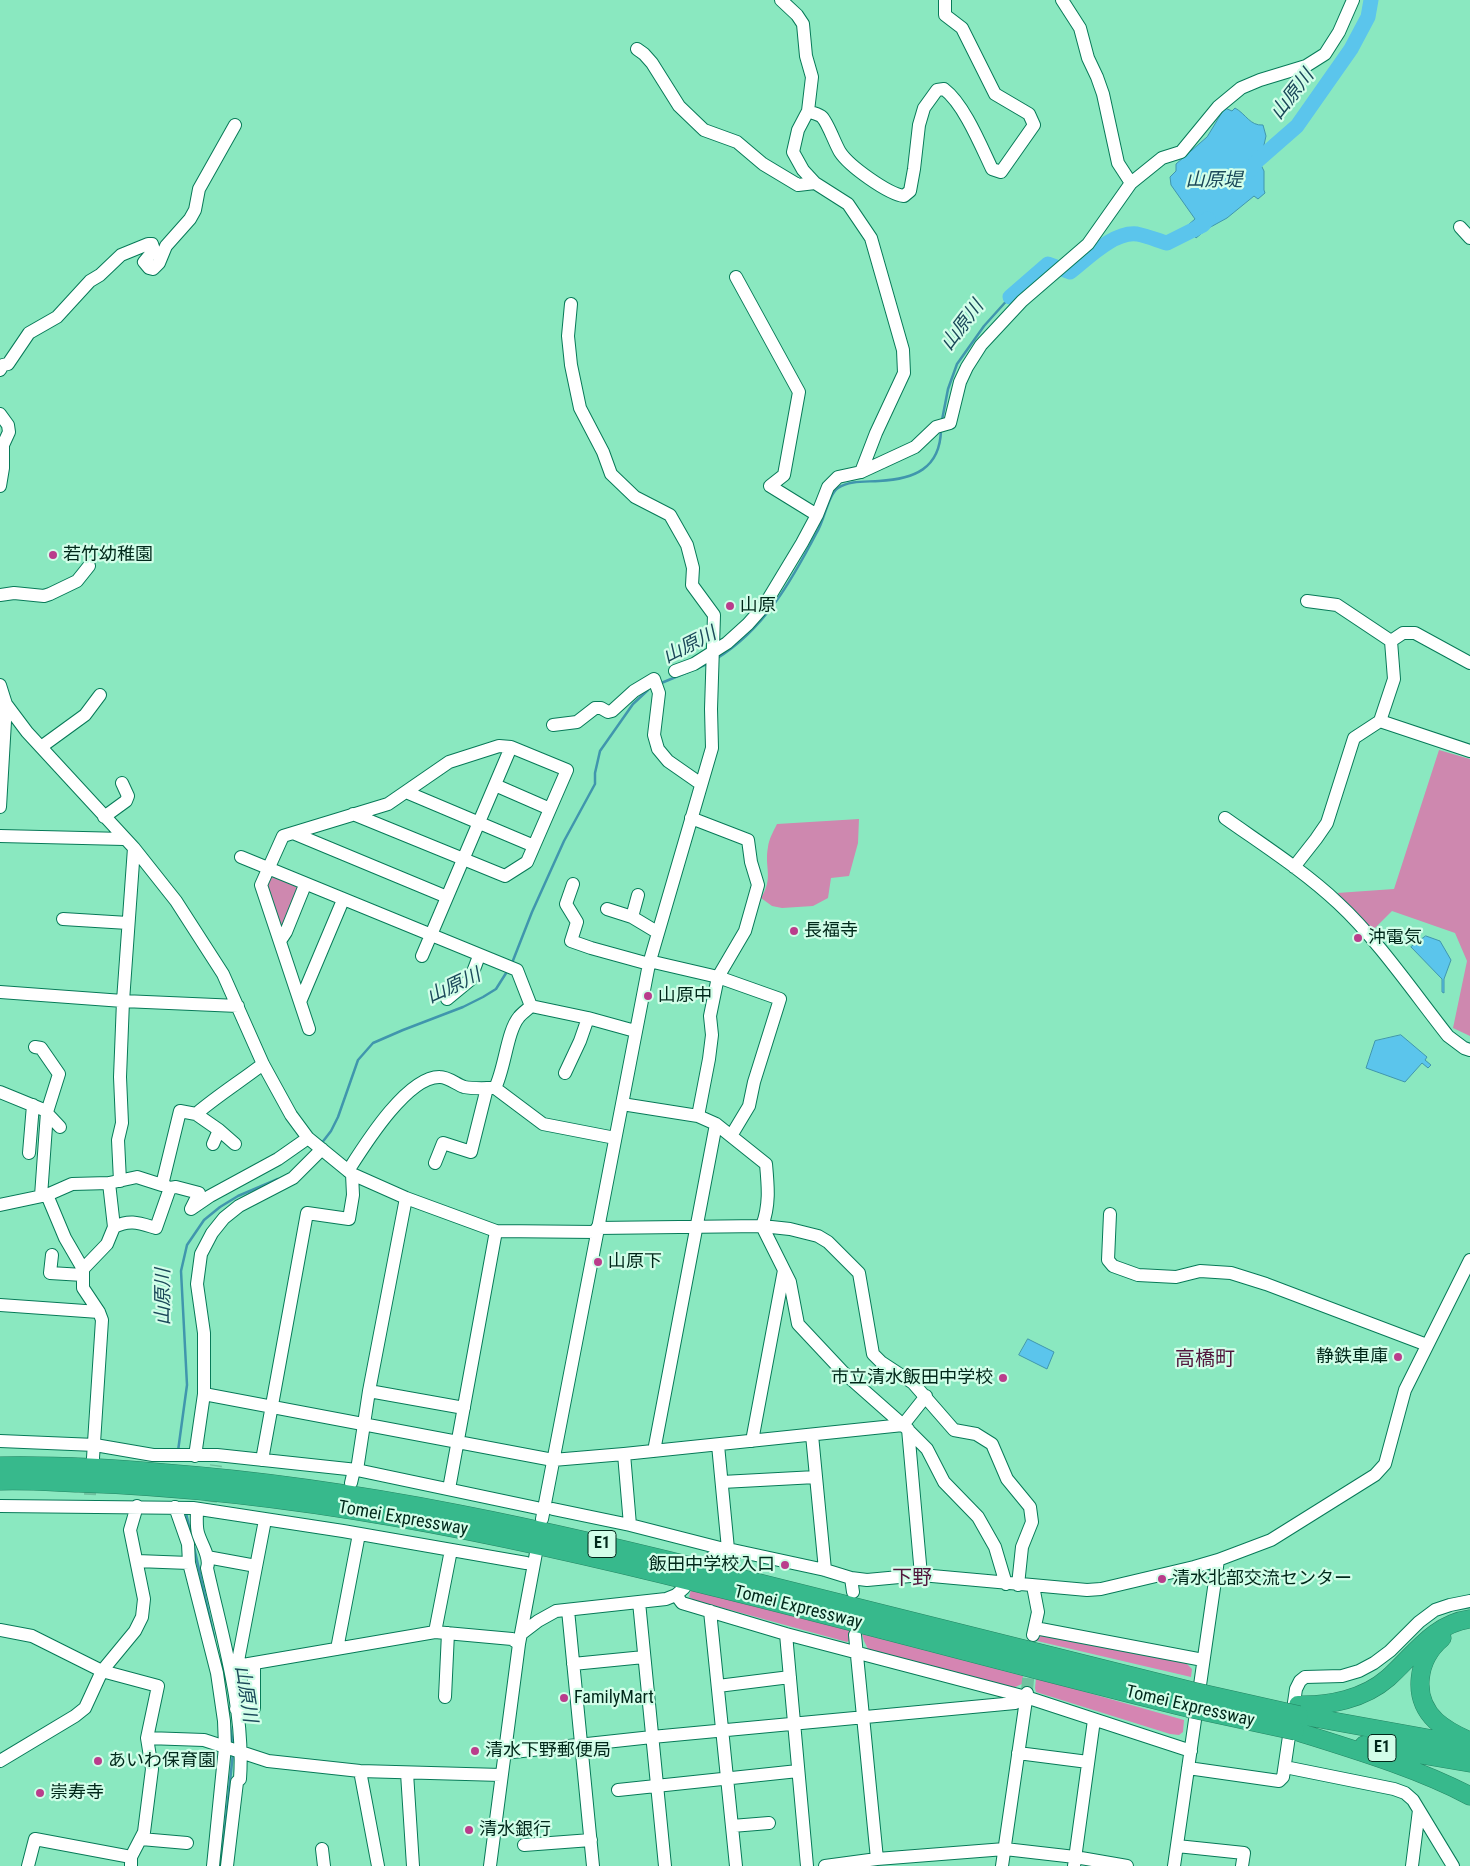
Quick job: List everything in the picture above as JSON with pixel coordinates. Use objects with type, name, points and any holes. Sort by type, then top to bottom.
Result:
[{"type":"highway","name":"Tomei Expressway","points":[[0,1466],[90,1467],[227,1478],[413,1504],[663,1558],[1058,1658],[1191,1695]]},
{"type":"highway","name":"Tomei Expressway","points":[[0,1481],[149,1486],[225,1493],[412,1519],[524,1541],[1191,1695],[1297,1717],[1470,1746]]},
{"type":"highway","points":[[1470,1619],[1451,1624],[1436,1631],[1388,1678],[1364,1694],[1342,1700],[1309,1705],[1297,1717],[1413,1772],[1439,1781],[1470,1796]]},
{"type":"highway","points":[[1470,1627],[1451,1632],[1429,1651],[1421,1668],[1420,1682],[1421,1696],[1426,1708],[1436,1721],[1450,1731],[1470,1741]]},
{"type":"highway","name":"Tomei Expressway","points":[[1297,1717],[1373,1747],[1470,1763]]},
{"type":"street","points":[[781,0],[797,15],[803,24],[806,56],[812,77],[808,111],[798,130],[793,152],[803,170],[815,183],[848,204],[871,238],[903,350],[904,373],[876,433],[861,472]]},
{"type":"street","points":[[808,111],[822,117],[847,161],[886,190],[904,196],[910,191],[919,125],[924,108],[937,90],[944,89],[952,95],[960,107],[992,169],[1001,172],[1034,125],[1030,114],[995,94],[962,28],[945,15],[945,0]]},
{"type":"street","points":[[1062,0],[1080,28],[1088,58],[1103,94],[1118,163],[1131,183]]},
{"type":"street","points":[[675,671],[694,664],[726,643],[748,624],[764,606],[781,581],[817,515],[828,487],[838,477],[861,472],[915,447],[936,427],[950,423],[960,382],[981,345],[1022,301],[1088,244],[1131,183],[1162,158],[1181,152],[1218,107],[1241,88],[1306,66],[1325,54],[1339,32],[1353,0]]},
{"type":"street","points":[[637,49],[652,63],[679,106],[704,130],[737,142],[764,164],[798,185],[815,183]]},
{"type":"street","points":[[1,366],[8,364],[29,333],[57,317],[90,281],[100,275],[121,255],[152,244],[154,250],[144,262],[149,268],[153,269],[159,263],[166,246],[190,219],[195,210],[200,189],[235,125]]},
{"type":"street","points":[[1460,227],[1470,238]]},
{"type":"street","points":[[736,278],[799,392],[784,475],[770,486],[817,515]]},
{"type":"street","points":[[543,1515],[649,963],[712,748],[711,709],[714,614],[692,585],[693,568],[687,545],[670,515],[635,498],[611,474],[603,452],[580,408],[569,346],[571,304]]},
{"type":"street","points":[[0,414],[8,426],[9,432],[3,445],[3,468],[0,486]]},
{"type":"street","points":[[0,595],[14,593],[44,596],[77,581],[88,566]]},
{"type":"street","points":[[1307,601],[1337,605],[1391,641]]},
{"type":"street","points":[[1391,641],[1403,633],[1415,633],[1470,663]]},
{"type":"street","points":[[1294,867],[1327,822],[1354,738],[1380,721],[1394,679],[1391,641]]},
{"type":"street","points":[[553,725],[577,722],[595,708],[601,708],[608,712],[612,711],[634,691],[654,679],[659,693],[654,735],[658,749],[668,761],[700,784]]},
{"type":"street","points":[[0,684],[4,701],[0,807]]},
{"type":"street","points":[[41,747],[85,715],[100,695]]},
{"type":"street","points":[[4,701],[41,747],[129,844],[176,901],[223,974],[263,1064],[291,1115],[308,1138],[350,1172],[406,1198],[496,1231],[762,1226],[790,1229],[818,1236],[828,1242],[859,1273],[873,1354],[881,1362],[913,1383],[954,1430],[976,1434],[992,1444],[1007,1479],[1030,1507],[1032,1522],[1022,1547],[1012,1584]]},
{"type":"street","points":[[1380,721],[1470,751]]},
{"type":"street","points":[[309,1029],[261,885],[283,836],[353,814],[388,804],[449,762],[499,746],[511,746],[567,770],[527,862],[505,876],[353,814]]},
{"type":"street","points":[[422,956],[511,746]]},
{"type":"street","points":[[104,817],[126,801],[128,796],[122,783]]},
{"type":"street","points":[[495,785],[550,809]]},
{"type":"street","points":[[406,792],[534,846]]},
{"type":"street","points":[[691,818],[748,840],[751,862],[758,885],[746,932],[718,977],[710,1016],[712,1035],[709,1058],[698,1116]]},
{"type":"street","points":[[1225,818],[1294,867],[1338,903],[1373,942],[1448,1036],[1464,1048],[1470,1050]]},
{"type":"street","points":[[292,833],[447,897]]},
{"type":"street","points":[[0,836],[129,844]]},
{"type":"street","points":[[52,1255],[50,1273],[83,1272],[107,1244],[114,1227],[114,1182],[118,1140],[122,1124],[120,1077],[128,923],[129,844]]},
{"type":"street","points":[[241,857],[305,885],[517,970],[531,1006]]},
{"type":"street","points":[[573,884],[566,904],[578,922],[571,941],[649,963],[718,977],[780,999],[754,1082],[749,1106],[731,1136]]},
{"type":"street","points":[[280,941],[286,932],[305,885]]},
{"type":"street","points":[[632,917],[638,895]]},
{"type":"street","points":[[300,1002],[343,900]]},
{"type":"street","points":[[608,909],[632,917],[657,932]]},
{"type":"street","points":[[63,919],[128,923]]},
{"type":"street","points":[[447,999],[470,980],[479,956]]},
{"type":"street","points":[[0,992],[123,1001],[238,1006]]},
{"type":"street","points":[[531,1006],[588,1018],[636,1031]]},
{"type":"street","points":[[435,1163],[443,1143],[471,1152],[491,1088],[502,1075],[513,1028],[519,1017],[531,1006]]},
{"type":"street","points":[[565,1073],[588,1018]]},
{"type":"street","points":[[35,1047],[41,1048],[59,1074],[47,1112],[44,1196],[83,1272],[83,1288],[99,1312],[102,1320],[94,1451]]},
{"type":"street","points":[[196,1114],[216,1096],[234,1086],[263,1064]]},
{"type":"street","points":[[262,1460],[307,1213],[349,1219],[353,1195],[350,1172],[382,1119],[417,1085],[431,1077],[442,1076],[465,1087],[491,1088],[542,1124],[615,1138]]},
{"type":"street","points":[[0,1092],[47,1112],[60,1127]]},
{"type":"street","points":[[622,1104],[698,1116],[716,1124],[766,1164],[769,1193],[762,1226],[790,1282],[798,1324],[844,1372],[927,1449],[944,1482],[978,1517],[995,1547],[1012,1584]]},
{"type":"street","points":[[29,1153],[33,1105]]},
{"type":"street","points":[[114,1227],[125,1222],[137,1222],[156,1228],[180,1111],[196,1114],[235,1144]]},
{"type":"street","points":[[654,1451],[716,1124]]},
{"type":"street","points":[[213,1144],[219,1130]]},
{"type":"street","points":[[0,1205],[44,1196],[72,1184],[114,1182],[137,1177],[199,1193],[191,1209],[210,1196],[278,1159],[308,1138]]},
{"type":"street","points":[[195,1456],[204,1394],[204,1333],[196,1284],[201,1254],[212,1233],[224,1218],[239,1206],[293,1178],[322,1150]]},
{"type":"street","points":[[351,1483],[364,1424],[406,1198]]},
{"type":"street","points":[[1110,1214],[1108,1260],[1113,1266],[1138,1275],[1160,1277],[1176,1277],[1200,1270],[1231,1273],[1427,1345]]},
{"type":"street","points":[[449,1488],[496,1231]]},
{"type":"street","points":[[0,1441],[94,1451],[195,1456],[217,1460],[262,1460],[355,1470],[449,1488],[543,1515],[630,1525],[726,1549],[826,1570],[851,1578],[867,1580],[921,1575],[1033,1586],[1087,1590],[1101,1589],[1218,1560],[1271,1540],[1381,1470],[1385,1464],[1405,1390],[1470,1260]]},
{"type":"street","points":[[752,1441],[784,1270]]},
{"type":"street","points":[[0,1305],[99,1312]]},
{"type":"street","points":[[369,1391],[464,1408]]},
{"type":"street","points":[[204,1394],[553,1459],[905,1427]]},
{"type":"street","points":[[921,1575],[905,1427],[926,1396]]},
{"type":"street","points":[[812,1435],[826,1570]]},
{"type":"street","points":[[718,1445],[726,1549]]},
{"type":"street","points":[[624,1454],[630,1525]]},
{"type":"street","points":[[722,1482],[816,1476]]},
{"type":"street","points":[[0,1506],[89,1501],[137,1506],[194,1507],[264,1520],[344,1525],[359,1534],[451,1550],[533,1556]]},
{"type":"street","points":[[0,1761],[76,1716],[85,1708],[102,1671],[132,1637],[142,1617],[144,1599],[130,1530],[137,1506]]},
{"type":"street","points":[[194,1507],[198,1531],[207,1557],[207,1568],[233,1666],[236,1709],[233,1750],[213,1866]]},
{"type":"street","points":[[194,1507],[188,1544],[189,1562],[216,1673],[224,1721],[240,1779],[237,1782],[227,1866]]},
{"type":"street","points":[[233,1666],[256,1566],[264,1520]]},
{"type":"street","points":[[336,1649],[359,1534]]},
{"type":"street","points":[[711,1558],[726,1549]]},
{"type":"street","points":[[435,1632],[451,1550]]},
{"type":"street","points":[[533,1556],[533,1607],[545,1617]]},
{"type":"street","points":[[490,1866],[517,1639],[533,1556]]},
{"type":"street","points":[[207,1557],[256,1566]]},
{"type":"street","points":[[1174,1866],[1218,1560]]},
{"type":"street","points":[[137,1562],[189,1562]]},
{"type":"street","points":[[851,1578],[853,1592]]},
{"type":"street","points":[[1033,1586],[1038,1612],[1034,1632],[1203,1660]]},
{"type":"street","points":[[233,1666],[435,1632],[517,1639],[545,1617],[556,1611],[666,1598],[680,1591],[682,1603],[786,1634],[1027,1694],[1094,1720],[1191,1751]]},
{"type":"street","points":[[1188,1768],[1279,1781],[1283,1777],[1296,1689],[1300,1681],[1305,1677],[1342,1676],[1374,1663],[1435,1610],[1470,1601]]},
{"type":"street","points":[[639,1602],[665,1866]]},
{"type":"street","points":[[568,1610],[593,1866]]},
{"type":"street","points":[[710,1611],[736,1866]]},
{"type":"street","points":[[0,1630],[32,1636],[102,1671],[158,1686],[147,1738],[152,1769],[141,1838],[131,1861],[35,1839],[28,1866]]},
{"type":"street","points":[[445,1697],[448,1633]]},
{"type":"street","points":[[786,1634],[807,1866]]},
{"type":"street","points":[[855,1635],[878,1859]]},
{"type":"street","points":[[573,1664],[644,1657]]},
{"type":"street","points":[[236,1709],[254,1708],[254,1663]]},
{"type":"street","points":[[718,1686],[790,1677]]},
{"type":"street","points":[[504,1753],[722,1730],[1015,1703],[1027,1694]]},
{"type":"street","points":[[1002,1866],[1027,1694]]},
{"type":"street","points":[[1075,1861],[1094,1720]]},
{"type":"street","points":[[147,1738],[204,1740],[268,1761],[360,1771],[501,1776]]},
{"type":"street","points":[[1018,1752],[1088,1762]]},
{"type":"street","points":[[1285,1767],[1394,1789],[1405,1793],[1413,1800],[1453,1866]]},
{"type":"street","points":[[360,1771],[378,1866]]},
{"type":"street","points":[[618,1790],[798,1771]]},
{"type":"street","points":[[407,1773],[413,1866]]},
{"type":"street","points":[[1412,1866],[1419,1810]]},
{"type":"street","points":[[732,1826],[769,1823]]},
{"type":"street","points":[[141,1838],[187,1843]]},
{"type":"street","points":[[524,1845],[590,1840]]},
{"type":"street","points":[[1177,1846],[1244,1853],[1242,1866]]},
{"type":"street","points":[[322,1849],[324,1866]]},
{"type":"street","points":[[827,1866],[861,1864],[878,1859],[1005,1849],[1075,1861],[1127,1866]]},
{"type":"shaded area","points":[[1439,750],[1470,759],[1470,1036],[1453,1028],[1467,961],[1455,933],[1392,911],[1372,931],[1337,893],[1394,889]]},
{"type":"shaded area","points":[[859,819],[858,843],[849,876],[831,878],[828,898],[813,906],[782,908],[772,906],[761,898],[768,878],[767,854],[769,844],[777,824]]},
{"type":"shaded area","points":[[273,877],[298,886],[299,891],[281,928],[265,885]]},
{"type":"shaded area","points":[[691,1590],[852,1631],[852,1638],[847,1642],[694,1600],[689,1597]]},
{"type":"shaded area","points":[[862,1634],[1023,1676],[1022,1684],[1013,1688],[868,1649]]},
{"type":"shaded area","points":[[1044,1635],[1186,1663],[1192,1669],[1191,1677],[1037,1641],[1038,1637]]},
{"type":"shaded area","points":[[1036,1678],[1184,1720],[1183,1732],[1179,1735],[1170,1734],[1036,1692]]},
{"type":"water","name":"山原堤","points":[[1225,108],[1232,111],[1235,108],[1251,122],[1263,125],[1266,136],[1260,163],[1264,171],[1265,193],[1258,199],[1254,196],[1227,218],[1207,229],[1196,238],[1188,225],[1195,219],[1171,185],[1170,177],[1176,171],[1176,164],[1207,137]]},
{"type":"water","points":[[1426,936],[1440,941],[1451,960],[1444,979],[1444,993],[1442,992],[1442,979],[1411,947]]},
{"type":"water","points":[[1401,1035],[1427,1057],[1425,1060],[1431,1065],[1428,1068],[1422,1063],[1405,1082],[1366,1068],[1375,1041]]},
{"type":"water","points":[[1028,1339],[1054,1352],[1047,1369],[1019,1355]]},
{"type":"waterway","name":"山原川","points":[[1249,171],[1257,161],[1297,126],[1351,49],[1368,17],[1371,0]]},
{"type":"waterway","name":"山原川","points":[[1010,297],[1048,264],[1070,272],[1101,247],[1119,237],[1137,234],[1167,243],[1203,225],[1208,219]]},
{"type":"waterway","name":"山原川","points":[[942,420],[948,389],[957,364],[984,326],[1010,297]]},
{"type":"waterway","name":"山原川","points":[[716,659],[749,634],[775,603],[787,586],[820,527],[831,496],[835,491],[843,485],[903,478],[923,469],[936,454],[941,430]]},
{"type":"waterway","name":"山原川","points":[[659,684],[707,664]]},
{"type":"waterway","name":"山原川","points":[[512,963],[532,912],[564,841],[595,784],[595,773],[600,751],[633,704],[648,690]]},
{"type":"waterway","name":"山原川","points":[[321,1144],[331,1131],[338,1117],[358,1060],[373,1043],[463,1007],[483,997],[496,989],[508,970]]},
{"type":"waterway","name":"山原川","points":[[178,1451],[187,1385],[181,1271],[187,1245],[204,1220],[220,1207],[238,1196],[278,1179]]},
{"type":"waterway","name":"山原川","points":[[186,1513],[191,1535]]},
{"type":"waterway","name":"山原川","points":[[194,1547],[214,1637]]},
{"type":"waterway","name":"山原川","points":[[230,1726],[233,1745]]},
{"type":"waterway","name":"山原川","points":[[222,1857],[233,1753]]},
{"type":"tunnel","points":[[211,1502],[216,1465]]},
{"type":"tunnel","points":[[90,1495],[91,1475]]},
{"type":"tunnel","points":[[1027,1690],[1030,1660]]},
{"type":"place","name":"若竹幼稚園","points":[[53,555]]},
{"type":"place","name":"山原","points":[[730,606]]},
{"type":"place","name":"長福寺","points":[[794,931]]},
{"type":"place","name":"沖電気","points":[[1358,938]]},
{"type":"place","name":"山原中","points":[[648,996]]},
{"type":"place","name":"山原下","points":[[598,1262]]},
{"type":"place","name":"静鉄車庫","points":[[1398,1357]]},
{"type":"place","name":"市立清水飯田中学校","points":[[1003,1378]]},
{"type":"place","name":"飯田中学校入口","points":[[785,1565]]},
{"type":"place","name":"清水北部交流センター","points":[[1162,1579]]},
{"type":"place","name":"FamilyMart","points":[[564,1698]]},
{"type":"place","name":"清水下野郵便局","points":[[475,1751]]},
{"type":"place","name":"あいわ保育園","points":[[98,1761]]},
{"type":"place","name":"崇寿寺","points":[[40,1793]]},
{"type":"place","name":"清水銀行","points":[[469,1830]]},
{"type":"district","name":"高橋町","points":[[1205,1360]]},
{"type":"district","name":"下野","points":[[912,1579]]}]
